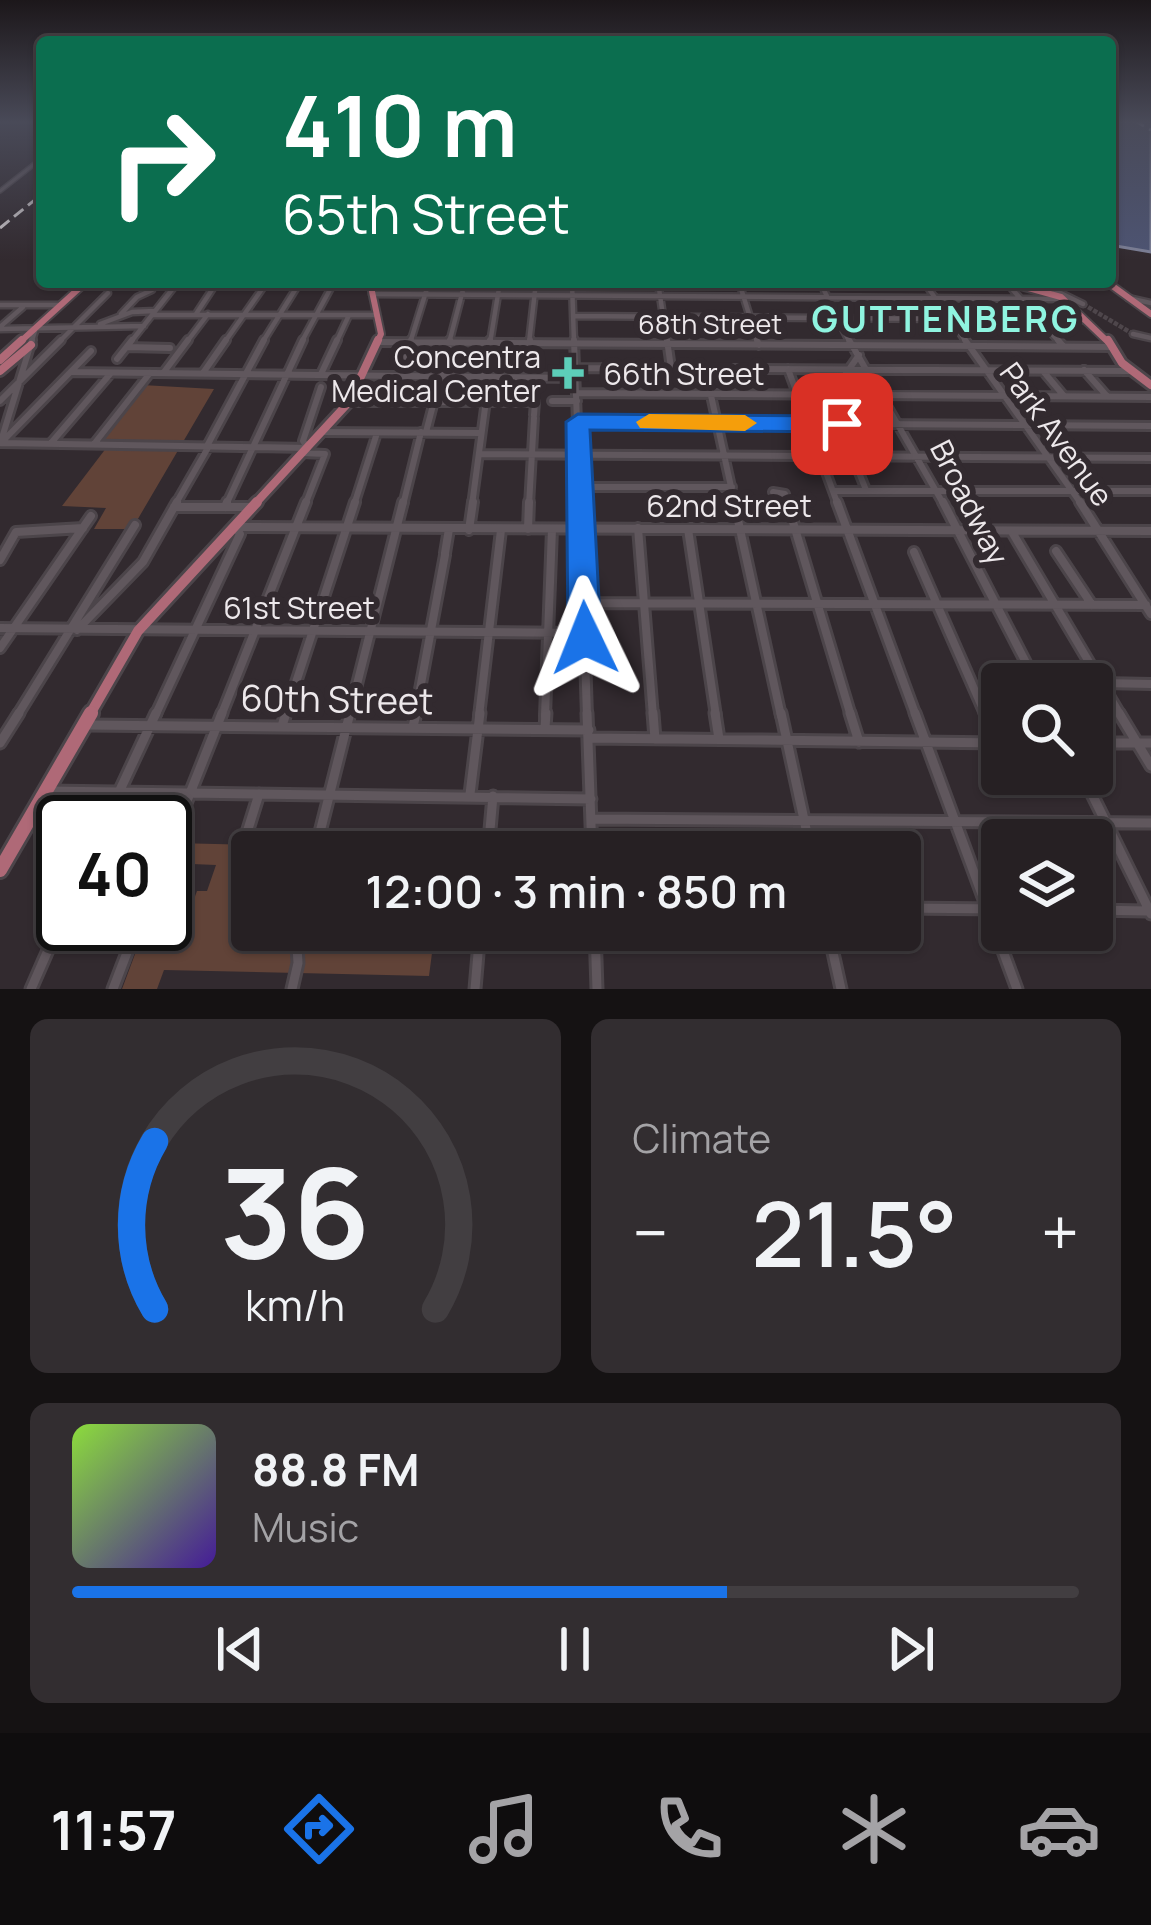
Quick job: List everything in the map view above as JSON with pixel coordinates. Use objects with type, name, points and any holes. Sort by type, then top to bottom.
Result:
[{"type":"main road","points":[[0,360],[79,288]]},
{"type":"main road","points":[[0,870],[138,631],[349,402],[379,342],[371,288]]},
{"type":"main road","points":[[1028,288],[1064,299],[1151,385]]},
{"type":"main road","points":[[1115,288],[1151,314]]},
{"type":"main road","points":[[0,371],[31,345]]},
{"type":"street","points":[[0,190],[29,168]]},
{"type":"street","points":[[117,359],[173,288]]},
{"type":"street","points":[[196,314],[213,288]]},
{"type":"street","points":[[203,373],[263,288]]},
{"type":"street","points":[[73,630],[143,562],[243,374],[296,288]]},
{"type":"street","points":[[225,507],[285,374],[331,288]]},
{"type":"street","points":[[403,365],[427,288]]},
{"type":"street","points":[[320,831],[463,288]]},
{"type":"street","points":[[469,530],[499,288]]},
{"type":"street","points":[[527,364],[535,288]]},
{"type":"street","points":[[572,288],[591,831]]},
{"type":"street","points":[[659,288],[671,368]]},
{"type":"street","points":[[742,288],[759,344]]},
{"type":"street","name":"Broadway","points":[[823,288],[902,424],[1026,663]]},
{"type":"street","name":"Park Avenue","points":[[928,288],[1100,531],[1148,609]]},
{"type":"street","points":[[1013,288],[1063,346]]},
{"type":"street","points":[[1051,288],[1084,304]]},
{"type":"street","points":[[118,317],[137,297],[152,290]]},
{"type":"street","points":[[0,401],[108,293]]},
{"type":"street","points":[[372,294],[1064,299]]},
{"type":"street","points":[[1128,298],[1151,303]]},
{"type":"street","points":[[0,304],[60,305]]},
{"type":"street","points":[[0,328],[26,305]]},
{"type":"street","points":[[93,326],[153,313],[376,315]]},
{"type":"street","points":[[164,372],[208,314]]},
{"type":"street","points":[[321,374],[349,315]]},
{"type":"street","points":[[573,316],[1088,320]]},
{"type":"street","points":[[0,328],[144,326]]},
{"type":"street","points":[[31,345],[36,327]]},
{"type":"street","points":[[1133,334],[1151,338]]},
{"type":"street","name":"68th Street","points":[[379,342],[1113,346]]},
{"type":"street","points":[[127,346],[170,348]]},
{"type":"street","points":[[0,444],[91,351]]},
{"type":"street","points":[[859,354],[830,394],[866,490]]},
{"type":"street","points":[[0,444],[22,357]]},
{"type":"street","points":[[576,368],[1132,370]]},
{"type":"street","points":[[705,368],[807,831]]},
{"type":"street","points":[[788,369],[981,894]]},
{"type":"street","points":[[1042,370],[1064,396]]},
{"type":"street","points":[[1084,370],[1107,397]]},
{"type":"street","points":[[72,372],[576,378]]},
{"type":"street","points":[[50,443],[112,373]]},
{"type":"street","points":[[94,444],[150,373]]},
{"type":"street","points":[[306,451],[304,441],[321,387]]},
{"type":"street","name":"66th Street","points":[[552,401],[711,394],[1151,397]]},
{"type":"street","points":[[349,402],[535,401],[528,529]]},
{"type":"street","points":[[578,422],[1151,426]]},
{"type":"street","points":[[323,432],[482,433]]},
{"type":"street","points":[[282,726],[377,433]]},
{"type":"street","points":[[0,444],[255,447],[325,454],[189,794]]},
{"type":"street","points":[[479,454],[1151,458]]},
{"type":"street","points":[[580,487],[732,488]]},
{"type":"street","points":[[835,491],[1151,491]]},
{"type":"street","points":[[773,492],[784,492],[859,742]]},
{"type":"street","points":[[174,507],[253,507]]},
{"type":"street","points":[[0,648],[91,516]]},
{"type":"street","points":[[0,743],[135,525]]},
{"type":"street","points":[[118,793],[240,534],[235,526]]},
{"type":"street","name":"62nd Street","points":[[235,526],[1151,531]]},
{"type":"street","points":[[0,560],[16,532],[83,528]]},
{"type":"street","points":[[638,528],[655,739]]},
{"type":"street","points":[[688,528],[719,739]]},
{"type":"street","points":[[413,727],[449,529]]},
{"type":"street","points":[[544,728],[552,529]]},
{"type":"street","points":[[470,796],[501,530]]},
{"type":"street","points":[[1011,530],[1090,663]]},
{"type":"street","points":[[1055,551],[1092,605]]},
{"type":"street","points":[[914,552],[981,701]]},
{"type":"street","points":[[584,603],[1148,609]]},
{"type":"street","name":"61st Street","points":[[0,628],[584,633]]},
{"type":"street","points":[[1113,683],[1151,684]]},
{"type":"street","points":[[1113,702],[1151,766]]},
{"type":"street","name":"60th Street","points":[[84,725],[544,728],[655,739],[981,743]]},
{"type":"street","points":[[1113,743],[1151,743]]},
{"type":"street","points":[[45,791],[591,799]]},
{"type":"street","points":[[247,831],[259,794]]},
{"type":"street","points":[[490,831],[493,796]]},
{"type":"street","points":[[591,819],[981,822]]},
{"type":"street","points":[[1113,822],[1151,823]]},
{"type":"street","points":[[1113,836],[1150,912],[1113,911]]},
{"type":"street","points":[[921,908],[981,908]]},
{"type":"street","points":[[31,989],[48,951]]},
{"type":"street","points":[[113,989],[128,951]]},
{"type":"street","points":[[292,989],[297,951]]},
{"type":"street","points":[[475,989],[478,951]]},
{"type":"street","points":[[596,951],[597,989]]},
{"type":"street","points":[[833,951],[841,989]]},
{"type":"street","points":[[1002,951],[1017,989]]},
{"type":"shaded area","points":[[142,385],[214,389],[132,529],[94,529],[106,508],[62,506],[110,443],[99,442]]},
{"type":"shaded area","points":[[192,843],[231,844],[231,951],[432,951],[429,976],[164,970],[157,989],[122,989],[136,951],[192,951],[192,905],[197,891],[207,891],[216,865],[192,864]]},
{"type":"water","points":[[1116,168],[1151,168],[1151,252],[1116,246]]},
{"type":"tunnel","points":[[1083,304],[1133,334]]},
{"type":"railway","points":[[0,228],[36,199]]},
{"type":"slow traffic","points":[[649,422],[745,423]]},
{"type":"place","name":"Concentra Medical Center","points":[[568,373]]},
{"type":"district","name":"GUTTENBERG","points":[[946,318]]},
{"type":"route","points":[[585,638],[578,422],[842,424]]}]
